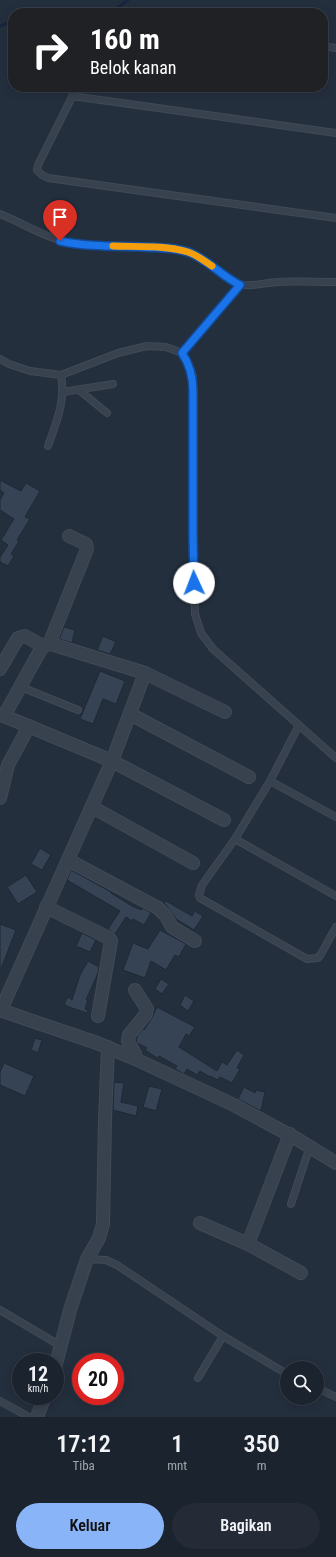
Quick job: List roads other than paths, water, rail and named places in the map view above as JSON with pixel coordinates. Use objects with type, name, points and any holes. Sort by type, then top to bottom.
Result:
[{"type":"street","points":[[70,536],[86,544],[87,549],[46,644],[21,687],[2,715],[112,761],[224,820]]},
{"type":"street","points":[[0,670],[18,638],[25,636],[46,644],[51,644],[145,673],[225,712]]},
{"type":"street","points":[[145,673],[112,761],[1,1010],[108,1047],[133,1058],[234,1105],[290,1134],[336,1163]]},
{"type":"street","points":[[130,714],[249,777]]},
{"type":"street","points":[[0,798],[8,765],[29,726]]},
{"type":"street","points":[[92,807],[193,863]]},
{"type":"street","points":[[68,860],[158,908],[166,916],[172,927],[195,941]]},
{"type":"street","points":[[46,907],[109,938],[111,941],[98,1016]]},
{"type":"street","points":[[133,1058],[135,1054],[128,1041],[129,1035],[146,1014],[147,1009],[135,990]]},
{"type":"street","points":[[59,1353],[70,1310],[87,1259],[99,1238],[103,1224],[108,1047]]},
{"type":"street","points":[[248,1244],[290,1134]]},
{"type":"street","points":[[200,1223],[248,1244],[301,1273]]},
{"type":"street","points":[[38,1417],[42,1405]]},
{"type":"lane","points":[[74,92],[38,165],[37,170],[48,178],[336,218]]},
{"type":"lane","points":[[72,96],[336,133]]},
{"type":"lane","points":[[0,214],[60,241],[76,244],[165,248],[188,252],[200,258],[233,282],[240,285],[250,286],[277,282],[336,282]]},
{"type":"lane","points":[[182,353],[240,285]]},
{"type":"lane","points":[[0,359],[9,364],[30,371],[61,376],[118,353],[147,346],[166,347],[182,353],[193,376],[193,536],[195,614],[201,633],[213,649],[336,758]]},
{"type":"lane","points":[[48,446],[62,402],[63,392],[61,376]]},
{"type":"lane","points":[[63,392],[113,384]]},
{"type":"lane","points":[[79,390],[107,413]]},
{"type":"lane","points":[[21,687],[78,710]]},
{"type":"lane","points":[[299,725],[270,782],[235,839],[202,885],[199,891],[200,898],[307,959],[318,958],[336,927]]},
{"type":"lane","points":[[270,782],[336,817]]},
{"type":"lane","points":[[235,839],[336,896]]},
{"type":"lane","points":[[292,1204],[310,1146]]},
{"type":"lane","points":[[87,1259],[106,1260],[117,1265],[223,1336],[280,1370]]},
{"type":"lane","points":[[0,1310],[61,1346]]},
{"type":"lane","points":[[198,1378],[223,1336]]},
{"type":"lane","points":[[324,1391],[336,1397]]},
{"type":"lane","points":[[0,1401],[30,1417]]},
{"type":"waterway","points":[[117,8],[128,0]]},
{"type":"waterway","points":[[0,26],[8,23]]}]
